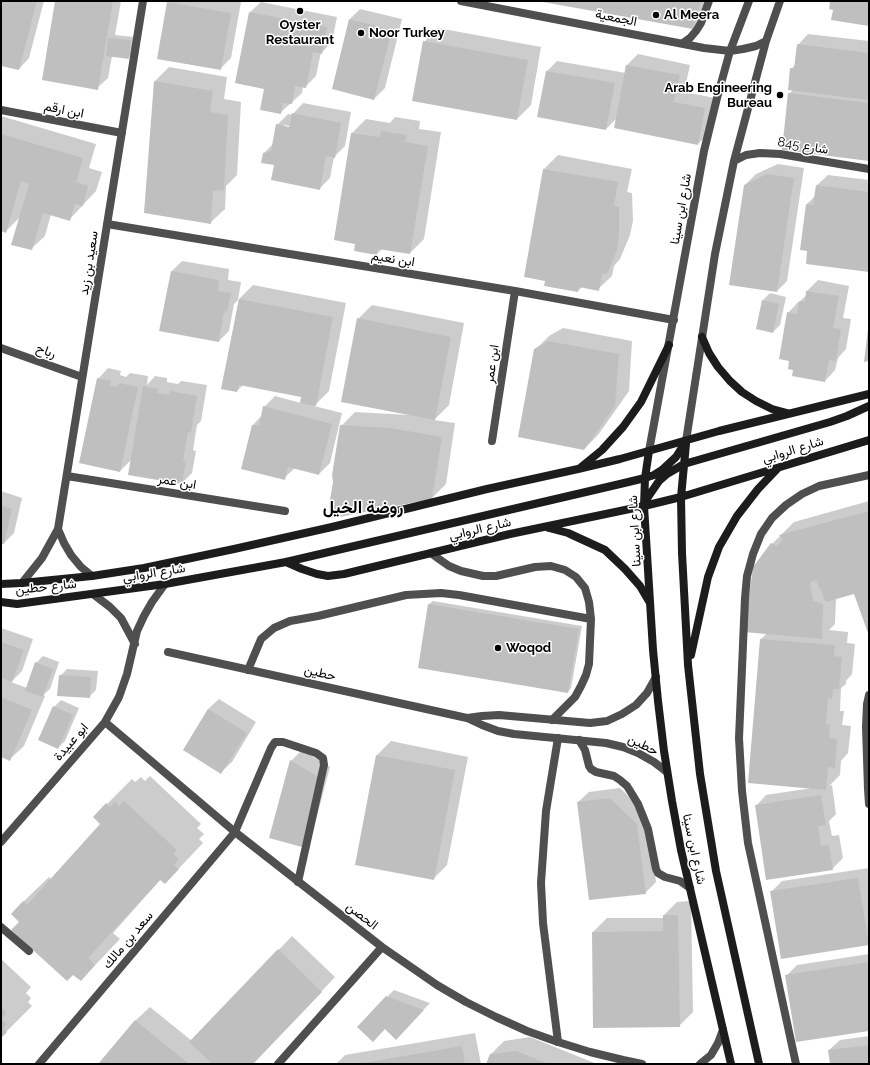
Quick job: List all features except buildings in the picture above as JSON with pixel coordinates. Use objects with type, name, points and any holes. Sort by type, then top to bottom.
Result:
[{"type":"street","name":"سعيد بن زيد","points":[[22,583],[42,558],[58,529],[143,1]]},
{"type":"street","name":"الجمعية","points":[[460,1],[704,48],[730,51],[756,46],[766,41]]},
{"type":"street","points":[[683,43],[690,38],[698,27],[709,1]]},
{"type":"street","name":"شارع ابن سينا","points":[[731,1064],[680,843],[667,772],[653,650],[644,506],[645,478],[704,151],[716,98],[730,51],[749,1]]},
{"type":"street","name":"شارع ابن سينا","points":[[759,1064],[716,871],[700,774],[688,665],[681,497],[686,441],[715,254],[734,161],[766,41],[780,1]]},
{"type":"street","name":"ابن ارقم","points":[[1,110],[122,133]]},
{"type":"street","name":"شارع 845","points":[[734,161],[746,155],[760,153],[780,154],[869,169]]},
{"type":"street","name":"ابن نعيم","points":[[107,224],[514,291],[674,320]]},
{"type":"street","name":"ابن عمر","points":[[492,441],[514,291]]},
{"type":"street","points":[[702,337],[709,353],[718,367],[742,392],[756,401],[788,414]]},
{"type":"street","points":[[578,469],[602,450],[623,427],[641,402],[668,345]]},
{"type":"street","name":"رباح","points":[[1,348],[82,377]]},
{"type":"street","points":[[578,469],[869,394]]},
{"type":"street","points":[[644,506],[648,497],[659,481],[667,474],[684,464],[822,425],[869,406]]},
{"type":"street","name":"شارع الروابي","points":[[93,594],[165,584],[286,562],[317,574],[328,576],[344,574],[510,534],[681,497],[869,440]]},
{"type":"street","points":[[286,562],[645,478],[654,475],[670,464],[686,441]]},
{"type":"street","points":[[688,665],[708,577],[719,547],[737,516],[758,489],[779,467]]},
{"type":"street","name":"شارع الروابي","points":[[22,583],[92,576],[144,568],[332,527],[487,489],[578,469]]},
{"type":"street","points":[[796,1064],[748,843],[742,791],[739,738],[747,576],[761,534],[772,518],[786,504],[819,486],[869,474]]},
{"type":"street","name":"ابن عمر","points":[[67,476],[285,511]]},
{"type":"street","points":[[546,527],[568,533],[605,550],[640,586],[651,606]]},
{"type":"street","points":[[58,529],[71,555],[92,576]]},
{"type":"street","points":[[431,553],[438,560],[449,566],[461,571],[483,576],[496,576],[535,567],[551,566],[564,570],[576,577],[585,588],[589,602],[591,619],[589,664],[586,676],[574,697],[552,720]]},
{"type":"street","name":"شارع حطين","points":[[1,584],[22,583]]},
{"type":"street","name":"ابو عبيدة","points":[[1,842],[105,722],[119,697],[135,644],[137,631],[152,602],[165,584]]},
{"type":"street","points":[[248,670],[261,639],[274,628],[290,620],[318,616],[406,595],[441,593],[459,595],[591,619]]},
{"type":"street","points":[[93,594],[110,606],[121,618],[135,644]]},
{"type":"street","name":"شارع حطين","points":[[1,602],[17,604],[93,594]]},
{"type":"street","name":"حطين","points":[[168,652],[466,718],[498,731],[514,734],[606,743],[623,747],[654,762],[667,772]]},
{"type":"street","name":"حطين","points":[[466,718],[499,715],[590,723],[607,721],[636,705],[647,692],[656,677]]},
{"type":"street","points":[[869,695],[866,727],[869,804]]},
{"type":"street","name":"الحصن","points":[[105,722],[235,832],[298,882],[382,947],[437,985],[466,1002],[527,1031],[597,1054],[642,1064]]},
{"type":"street","points":[[558,738],[546,810],[541,883],[542,923],[558,1042]]},
{"type":"street","points":[[579,740],[585,750],[591,769],[600,773],[614,776],[620,780],[627,786],[638,804],[648,829],[656,869],[658,872],[665,877],[680,881],[690,888]]},
{"type":"street","name":"سعد بن مالك","points":[[39,1064],[235,832],[271,748],[275,742],[283,742],[316,753],[323,758],[324,765],[298,882]]},
{"type":"street","points":[[1,927],[29,951]]},
{"type":"street","points":[[278,1064],[382,947]]},
{"type":"street","points":[[700,1064],[711,1054],[718,1043],[723,1030]]},
{"type":"place","name":"Oyster Restaurant","points":[[300,11]]},
{"type":"place","name":"Al Meera","points":[[656,15]]},
{"type":"place","name":"Noor Turkey","points":[[361,33]]},
{"type":"place","name":"Arab Engineering Bureau","points":[[780,95]]},
{"type":"place","name":"Woqod","points":[[498,648]]},
{"type":"district","name":"روضة الخيل","points":[[363,508]]}]
